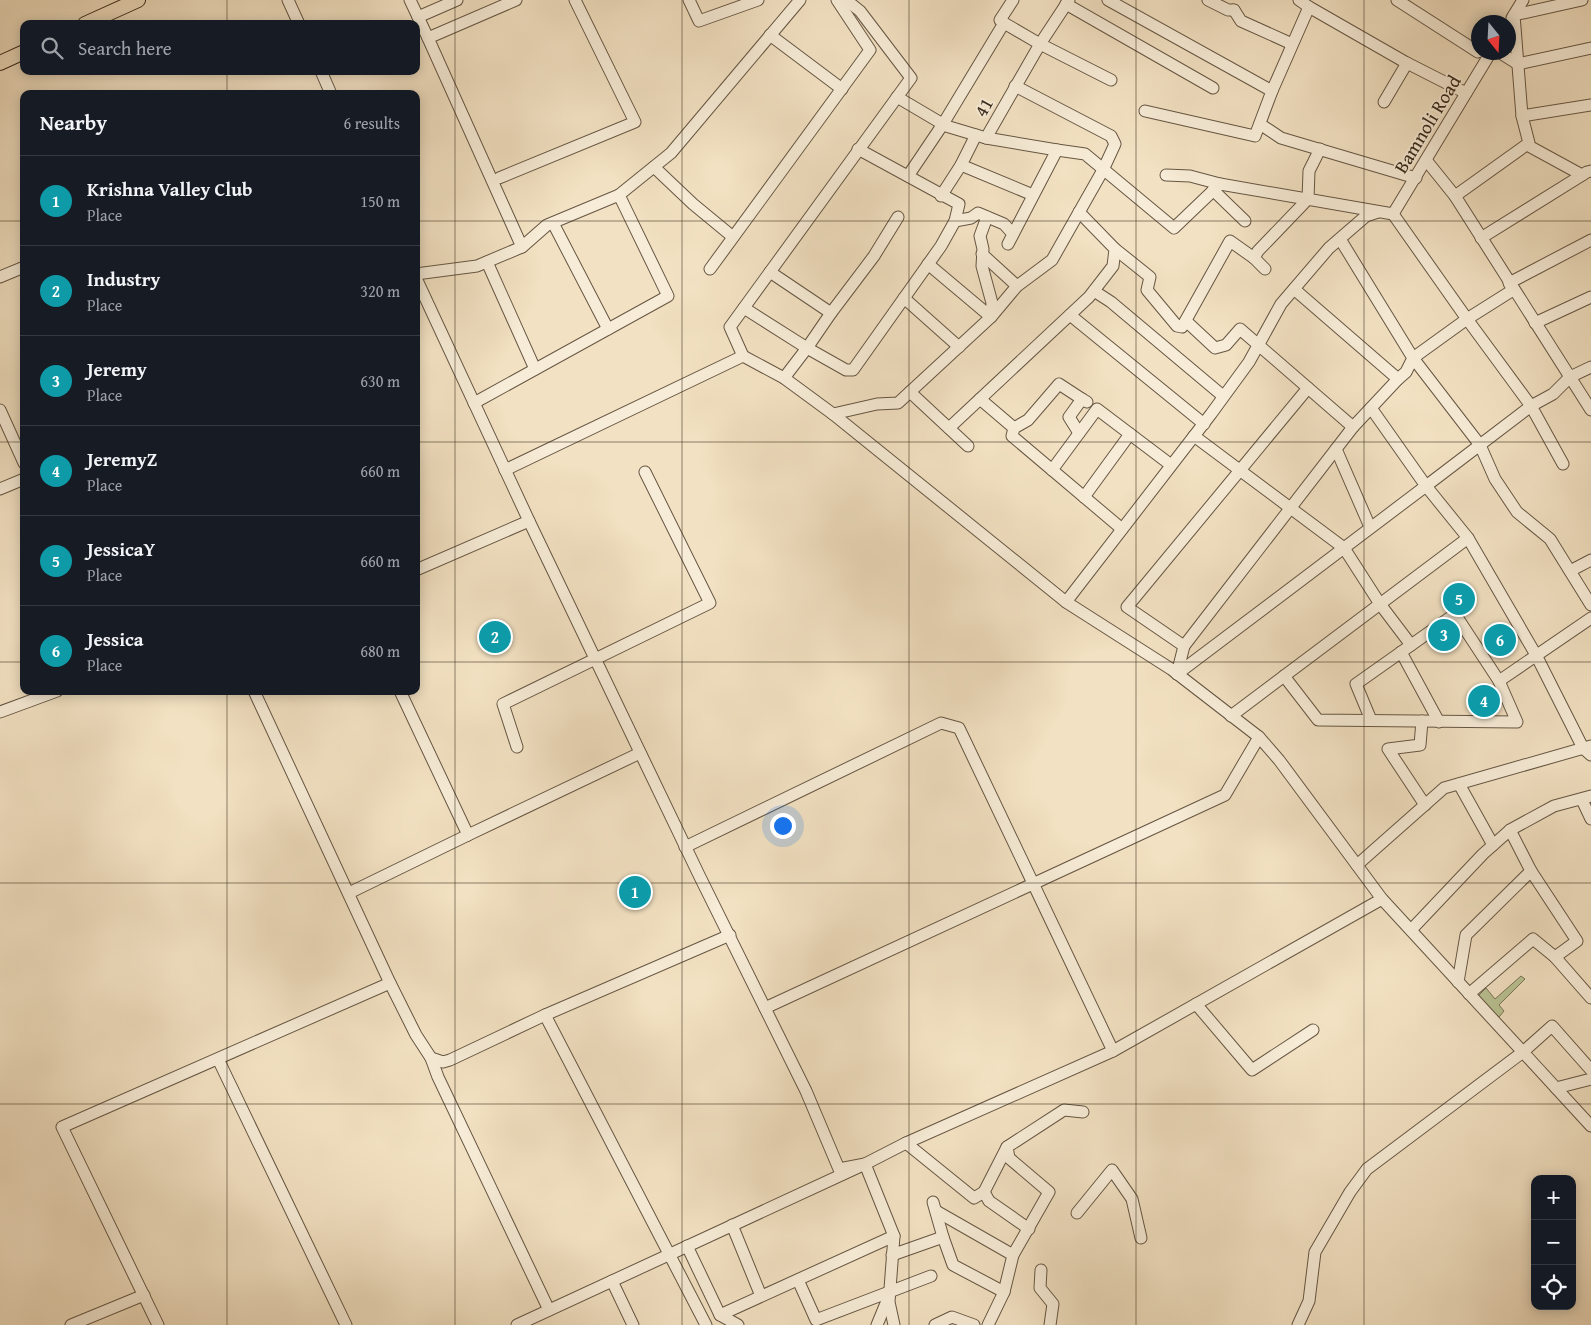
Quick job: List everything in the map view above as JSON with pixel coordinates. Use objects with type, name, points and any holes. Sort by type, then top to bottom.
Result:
[{"type":"main road","points":[[92,20],[120,4],[138,0]]},
{"type":"main road","points":[[0,62],[20,54]]},
{"type":"street","points":[[288,0],[297,20]]},
{"type":"street","points":[[410,0],[418,18],[457,0]]},
{"type":"street","points":[[428,38],[516,0]]},
{"type":"street","points":[[499,178],[634,122],[575,0]]},
{"type":"street","points":[[689,0],[699,21],[758,0]]},
{"type":"street","points":[[420,273],[476,266],[487,262],[522,247],[547,225],[619,195],[671,153],[800,0]]},
{"type":"street","points":[[710,269],[870,50],[837,0]]},
{"type":"street","points":[[846,0],[860,11],[911,78],[730,327],[743,356],[784,378],[833,414],[1066,602],[1178,674],[1260,737],[1382,899],[1591,1126]]},
{"type":"street","points":[[1013,0],[1000,20],[1040,44],[1111,80]]},
{"type":"street","points":[[1108,0],[1272,91]]},
{"type":"street","points":[[1208,0],[1228,10],[1237,5],[1241,21],[1292,44]]},
{"type":"street","points":[[1397,0],[1471,46]]},
{"type":"street","points":[[1514,15],[1523,0]]},
{"type":"street","points":[[1516,19],[1582,0]]},
{"type":"street","points":[[1067,2],[1213,88]]},
{"type":"street","name":"41","points":[[897,97],[944,124],[981,136],[1015,86],[1067,2]]},
{"type":"street","points":[[1145,111],[1255,136],[1292,44],[1304,3],[1407,63],[1466,93]]},
{"type":"street","points":[[420,22],[522,247]]},
{"type":"street","points":[[908,176],[944,124],[1004,23]]},
{"type":"street","points":[[770,35],[842,89]]},
{"type":"street","points":[[1512,60],[1518,64],[1591,48]]},
{"type":"street","points":[[1455,196],[1529,143],[1522,116],[1516,51]]},
{"type":"street","name":"Bamnoli Road","points":[[1393,214],[1466,93],[1481,60]]},
{"type":"street","points":[[1384,102],[1407,63]]},
{"type":"street","points":[[323,75],[329,90]]},
{"type":"street","points":[[833,414],[877,404],[898,403],[991,317],[1017,286],[1052,260],[1103,170],[1115,144],[1111,136],[1015,86]]},
{"type":"street","points":[[1522,116],[1591,105]]},
{"type":"street","points":[[1260,124],[1281,138],[1416,178]]},
{"type":"street","points":[[941,196],[981,136],[1085,154],[1174,228],[1216,187]]},
{"type":"street","points":[[1527,145],[1586,173]]},
{"type":"street","points":[[744,308],[807,348],[846,370],[853,370],[941,246],[955,222],[959,204],[941,196],[858,149]]},
{"type":"street","points":[[955,222],[970,218],[978,213],[1004,224],[1010,239],[1057,150]]},
{"type":"street","points":[[1254,258],[1258,251],[1308,199],[1309,171],[1320,150]]},
{"type":"street","points":[[1426,160],[1455,196],[1591,410]]},
{"type":"street","points":[[961,165],[1033,195]]},
{"type":"street","points":[[654,167],[693,204],[733,237]]},
{"type":"street","points":[[1481,238],[1586,173]]},
{"type":"street","points":[[1166,175],[1190,176],[1216,187],[1308,199],[1393,214],[1531,406],[1563,464]]},
{"type":"street","points":[[1216,187],[1245,221]]},
{"type":"street","points":[[474,403],[668,296],[619,195]]},
{"type":"street","points":[[1079,212],[1115,249],[1150,277],[1147,290],[1177,326],[1182,327],[1186,321],[1230,241],[1254,258],[1265,269]]},
{"type":"street","points":[[1066,602],[1204,424],[1248,362],[1281,304],[1329,248],[1366,216],[1379,212]]},
{"type":"street","points":[[784,378],[874,256],[898,217]]},
{"type":"street","points":[[987,217],[980,236],[982,266],[992,303],[991,317]]},
{"type":"street","points":[[553,223],[608,329]]},
{"type":"street","points":[[1340,239],[1413,358],[1480,445],[1495,479],[1517,512],[1550,538],[1591,605]]},
{"type":"street","points":[[1509,283],[1591,240]]},
{"type":"street","points":[[949,428],[1094,291],[1113,266],[1115,249]]},
{"type":"street","points":[[982,254],[1017,286]]},
{"type":"street","points":[[487,262],[535,369]]},
{"type":"street","points":[[928,264],[991,317]]},
{"type":"street","points":[[0,278],[20,269]]},
{"type":"street","points":[[770,272],[831,313]]},
{"type":"street","points":[[1178,674],[1184,646],[1353,426],[1406,372],[1413,358],[1467,319],[1513,290],[1509,283]]},
{"type":"street","points":[[420,287],[529,522],[640,754],[806,1091],[839,1169],[865,1164]]},
{"type":"street","points":[[1294,289],[1398,379]]},
{"type":"street","points":[[1094,291],[1111,302],[1223,396]]},
{"type":"street","points":[[1534,323],[1591,296]]},
{"type":"street","points":[[904,298],[959,347]]},
{"type":"street","points":[[1070,315],[1204,424]]},
{"type":"street","points":[[1186,321],[1215,348],[1226,345],[1240,329],[1353,426]]},
{"type":"street","points":[[505,470],[743,356]]},
{"type":"street","points":[[1178,674],[1531,406],[1553,394],[1570,377],[1591,367]]},
{"type":"street","points":[[1122,529],[1012,436],[1014,428],[1028,420],[1059,384],[1097,408],[1172,465]]},
{"type":"street","points":[[1184,646],[1127,607],[1239,469],[1308,388]]},
{"type":"street","points":[[910,392],[968,446]]},
{"type":"street","points":[[980,399],[1014,428]]},
{"type":"street","points":[[1079,433],[1069,417],[1082,399]]},
{"type":"street","points":[[1052,470],[1097,408]]},
{"type":"street","points":[[1357,865],[1444,788],[1588,749],[1468,538],[1426,486],[1371,408]]},
{"type":"street","points":[[0,410],[20,454]]},
{"type":"street","points":[[1084,497],[1130,434]]},
{"type":"street","points":[[1194,436],[1344,548],[1380,604],[1411,645]]},
{"type":"street","points":[[1336,449],[1370,527]]},
{"type":"street","points":[[518,747],[503,704],[710,603],[644,472]]},
{"type":"street","points":[[0,489],[20,481]]},
{"type":"street","points":[[420,568],[529,522]]},
{"type":"street","points":[[1231,716],[1468,538]]},
{"type":"street","points":[[1570,572],[1591,560]]},
{"type":"street","points":[[1284,676],[1318,720],[1517,722],[1499,681],[1455,614],[1356,684],[1372,720]]},
{"type":"street","points":[[1499,681],[1591,618]]},
{"type":"street","points":[[1401,652],[1439,722]]},
{"type":"street","points":[[0,712],[46,695]]},
{"type":"street","points":[[256,695],[390,984],[431,1058],[438,1077],[549,1310]]},
{"type":"street","points":[[402,695],[468,835]]},
{"type":"street","points":[[1422,721],[1420,745],[1388,748],[1425,806]]},
{"type":"street","points":[[685,847],[941,724],[959,728],[1113,1050]]},
{"type":"street","points":[[765,1008],[1225,794],[1260,737]]},
{"type":"street","points":[[349,893],[640,754]]},
{"type":"street","points":[[1459,784],[1493,845]]},
{"type":"street","points":[[1411,930],[1493,845],[1510,830],[1554,806],[1587,798],[1591,819]]},
{"type":"street","points":[[1510,830],[1531,871],[1576,941],[1554,957]]},
{"type":"street","points":[[1458,982],[1466,935],[1531,871]]},
{"type":"street","points":[[517,1325],[865,1164],[906,1143],[1113,1050],[1382,899]]},
{"type":"street","points":[[431,1058],[443,1062],[450,1060],[545,1014],[730,935]]},
{"type":"street","points":[[1469,994],[1533,938],[1554,957],[1591,998]]},
{"type":"street","points":[[158,1325],[62,1127],[390,984]]},
{"type":"street","points":[[1196,1004],[1252,1070],[1313,1030]]},
{"type":"street","points":[[545,1014],[668,1255],[706,1325]]},
{"type":"street","points":[[1298,1325],[1309,1301],[1315,1252],[1350,1192],[1368,1169],[1523,1052],[1552,1026],[1591,1070]]},
{"type":"street","points":[[218,1059],[346,1325]]},
{"type":"street","points":[[1556,1088],[1591,1078]]},
{"type":"street","points":[[906,1143],[974,1198],[984,1192],[1007,1147],[1064,1110],[1082,1112]]},
{"type":"street","points":[[988,1325],[1004,1292],[1013,1255],[1049,1192],[1009,1158],[1007,1147]]},
{"type":"street","points":[[865,1164],[894,1236],[889,1294],[894,1325]]},
{"type":"street","points":[[1077,1213],[1112,1170],[1132,1199],[1141,1238]]},
{"type":"street","points":[[984,1192],[989,1201],[1029,1229]]},
{"type":"street","points":[[1004,1292],[953,1265],[935,1206],[1013,1255]]},
{"type":"street","points":[[732,1226],[761,1296]]},
{"type":"street","points":[[720,1314],[894,1236]]},
{"type":"street","points":[[892,1255],[943,1237]]},
{"type":"street","points":[[686,1246],[720,1314],[738,1325]]},
{"type":"street","points":[[1042,1270],[1040,1288],[1053,1304],[1050,1325]]},
{"type":"street","points":[[798,1280],[816,1320],[889,1294],[931,1276]]},
{"type":"street","points":[[612,1281],[633,1325]]},
{"type":"street","points":[[877,1325],[889,1294]]},
{"type":"street","points":[[71,1325],[144,1295]]},
{"type":"street","points":[[935,1325],[952,1317],[974,1325]]},
{"type":"green space","points":[[1521,976],[1525,979],[1499,1005],[1504,1011],[1499,1017],[1478,996],[1486,988],[1495,999]]},
{"type":"place","name":"JessicaY","points":[[1459,599]]},
{"type":"place","name":"Jeremy","points":[[1444,635]]},
{"type":"place","name":"Industry","points":[[495,637]]},
{"type":"place","name":"Jessica","points":[[1500,640]]},
{"type":"place","name":"JeremyZ","points":[[1484,701]]},
{"type":"place","name":"Krishna Valley Club","points":[[635,892]]}]
